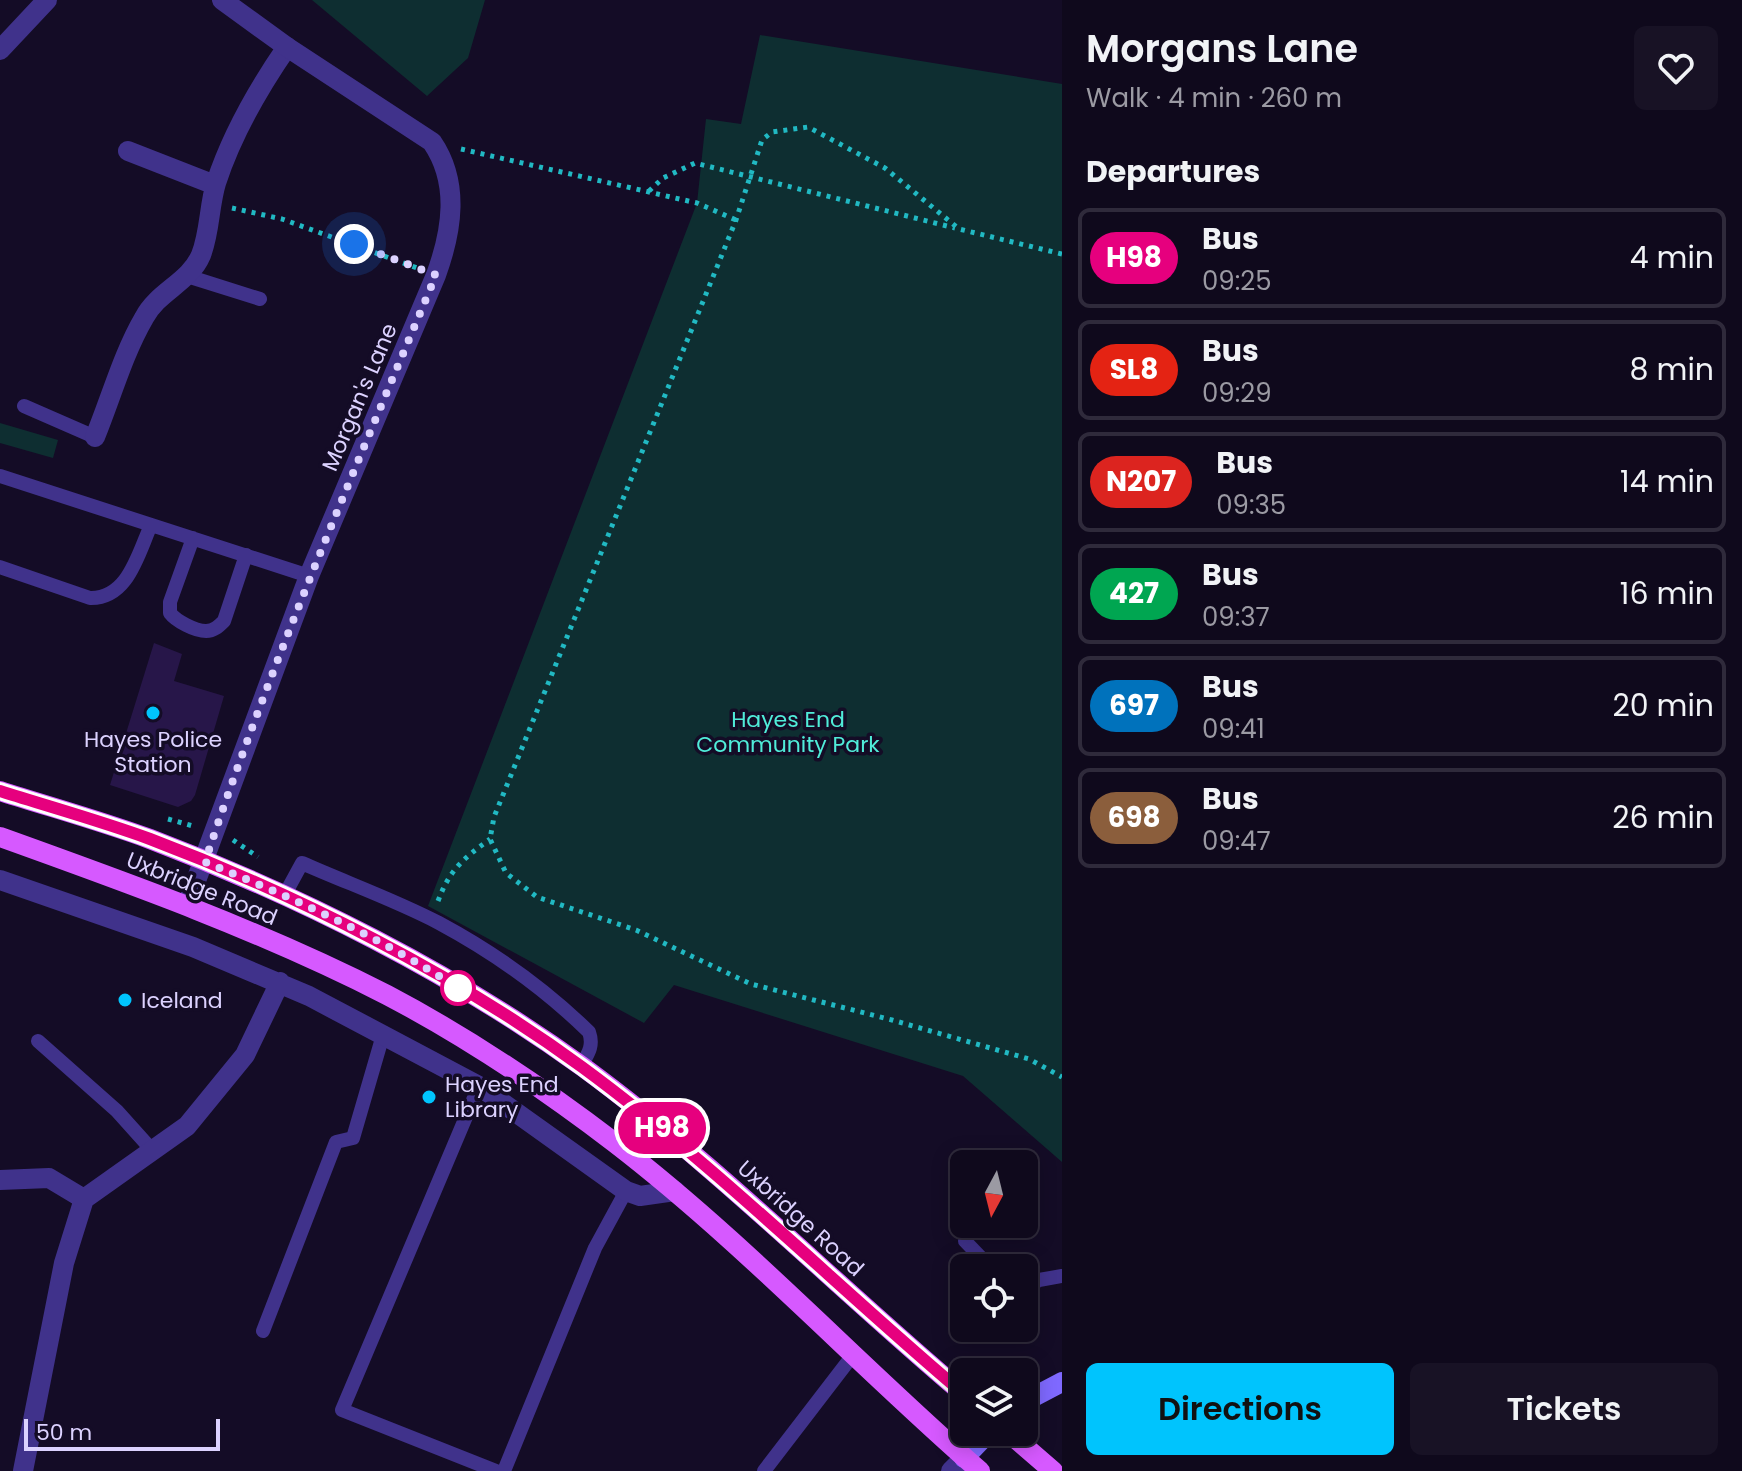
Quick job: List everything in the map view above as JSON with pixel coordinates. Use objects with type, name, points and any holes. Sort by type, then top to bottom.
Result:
[{"type":"main road","name":"Uxbridge Road","points":[[0,791],[148,839],[205,862],[344,925],[456,987],[581,1066],[712,1169],[824,1273],[950,1382]]},
{"type":"main road","name":"Uxbridge Road","points":[[0,837],[187,905],[326,965],[389,996],[461,1038],[559,1102],[675,1191],[853,1355],[965,1467]]},
{"type":"main road","points":[[1038,1395],[1062,1382]]},
{"type":"main road","points":[[965,1467],[979,1446]]},
{"type":"main road","points":[[1024,1446],[1053,1471]]},
{"type":"street","points":[[0,50],[47,0]]},
{"type":"street","points":[[222,0],[287,47],[432,142]]},
{"type":"street","points":[[95,437],[143,318],[159,298],[187,276],[201,255],[213,194],[248,109],[287,47]]},
{"type":"street","name":"Morgan's Lane","points":[[187,905],[309,576],[436,275],[450,225],[451,194],[445,164],[432,142]]},
{"type":"street","points":[[128,151],[213,194]]},
{"type":"street","points":[[0,880],[193,947],[280,982],[479,1086],[626,1191],[640,1196],[675,1191]]},
{"type":"street","points":[[23,1471],[64,1263],[84,1199],[187,1126],[245,1055],[280,982]]},
{"type":"street","points":[[0,1180],[49,1178],[84,1199]]},
{"type":"lane","points":[[187,276],[260,299]]},
{"type":"lane","points":[[24,406],[95,437]]},
{"type":"lane","points":[[0,476],[309,576]]},
{"type":"lane","points":[[0,567],[90,598],[103,598],[112,594],[127,578],[151,525]]},
{"type":"lane","points":[[193,538],[170,602],[170,613],[175,619],[206,631],[216,629],[224,621],[246,555]]},
{"type":"lane","points":[[284,896],[302,863],[436,921],[523,976],[589,1032],[592,1041],[590,1051],[581,1066]]},
{"type":"lane","points":[[263,1331],[336,1142],[353,1138],[383,1035]]},
{"type":"lane","points":[[38,1041],[117,1111],[152,1150]]},
{"type":"lane","points":[[479,1086],[342,1410],[496,1471]]},
{"type":"lane","points":[[504,1471],[595,1248],[626,1191]]},
{"type":"lane","points":[[965,1241],[978,1254]]},
{"type":"lane","points":[[1038,1281],[1062,1276]]},
{"type":"lane","points":[[764,1471],[853,1355]]},
{"type":"path","points":[[959,229],[885,168],[808,127],[772,132],[762,140],[736,220],[494,817],[490,839],[506,873],[537,897],[636,930],[751,984],[1029,1059],[1062,1077]]},
{"type":"path","points":[[432,142],[697,203],[736,220]]},
{"type":"path","points":[[649,191],[663,178],[695,163],[1062,254]]},
{"type":"path","points":[[213,194],[436,275]]},
{"type":"path","points":[[159,817],[205,828]]},
{"type":"path","points":[[436,921],[435,910],[447,878],[460,861],[490,839]]},
{"type":"green space","points":[[312,0],[485,0],[468,58],[427,96]]},
{"type":"green space","name":"Hayes End Community Park","points":[[760,35],[1062,84],[1062,1162],[963,1076],[674,985],[644,1023],[428,906],[697,203],[706,119],[741,124]]},
{"type":"green space","points":[[0,423],[58,440],[53,458],[0,443]]},
{"type":"building","points":[[154,643],[182,654],[174,681],[224,696],[195,795],[191,801],[178,807],[110,785]]},
{"type":"bus line","name":"H98","points":[[0,791],[148,839],[261,885],[344,925],[523,1027],[581,1066],[712,1169],[824,1273],[950,1382]]},
{"type":"place","name":"Hayes Police Station","points":[[153,713]]},
{"type":"place","name":"Iceland","points":[[125,1000]]},
{"type":"place","name":"Hayes End Library","points":[[429,1097]]},
{"type":"route","points":[[354,244],[436,275],[309,576],[205,862],[344,925],[458,988]]}]
